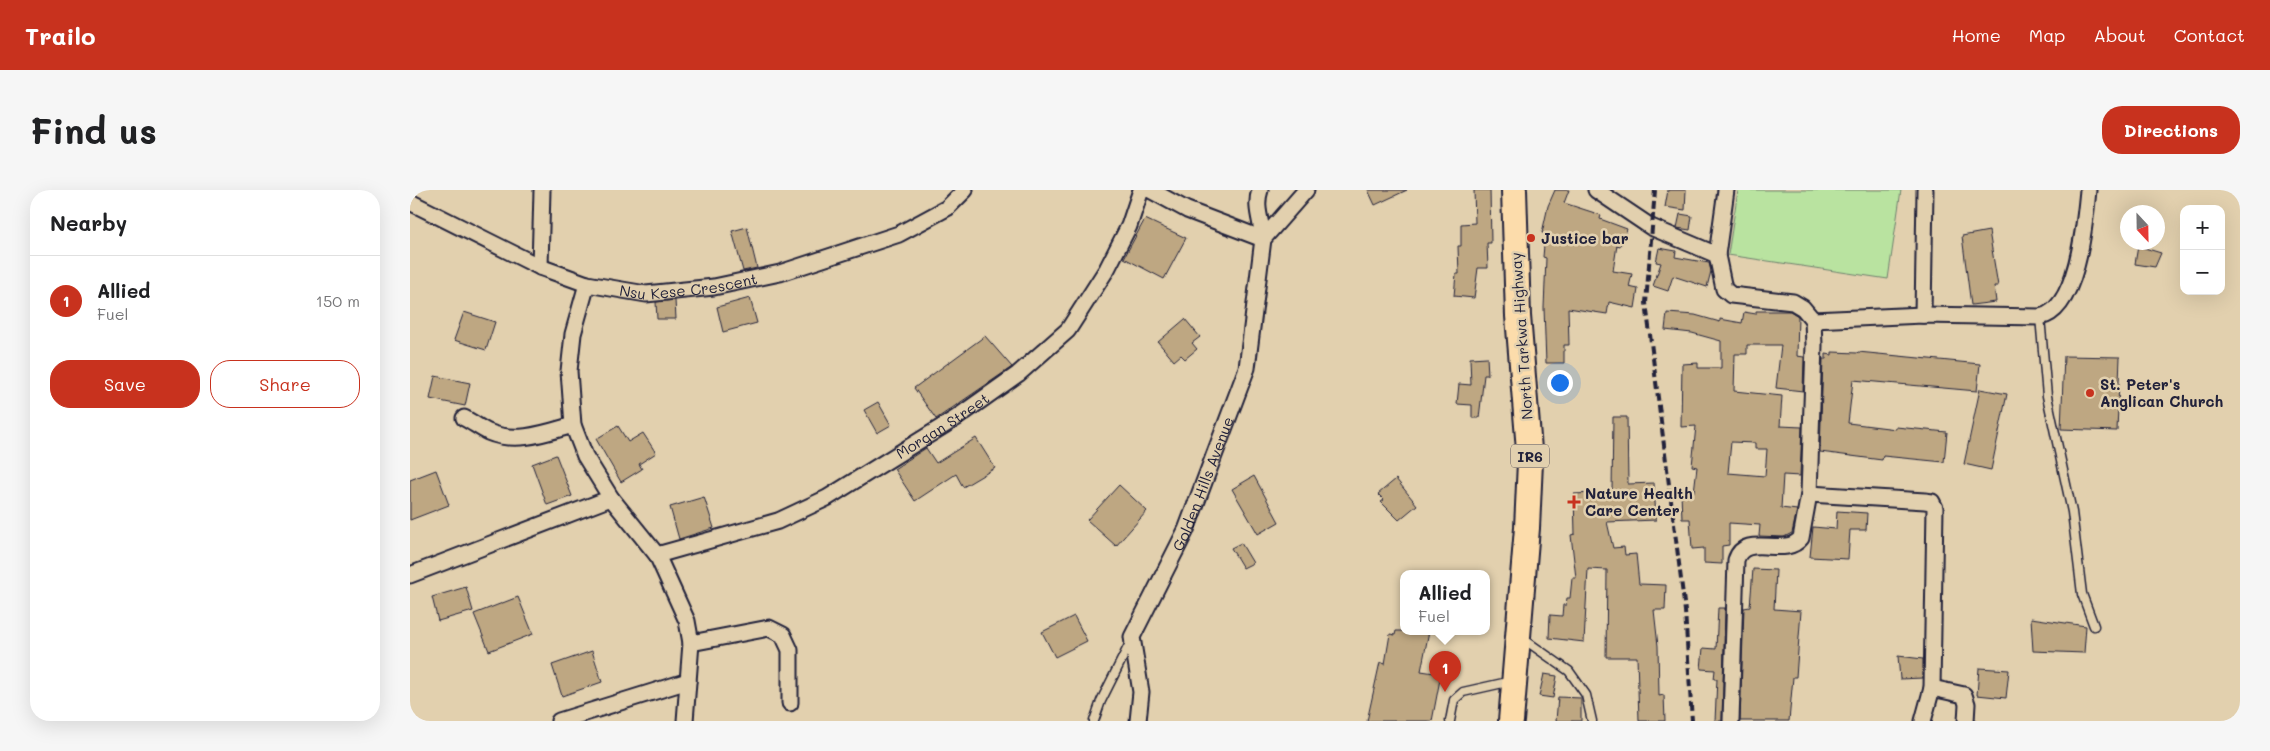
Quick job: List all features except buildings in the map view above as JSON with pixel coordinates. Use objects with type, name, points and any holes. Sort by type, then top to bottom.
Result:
[{"type":"main road","name":"North Tarkwa Highway","points":[[1511,721],[1528,528],[1530,462],[1518,316],[1514,190]]},
{"type":"street","points":[[540,267],[542,190]]},
{"type":"street","name":"Nsu Kese Crescent","points":[[410,202],[540,267],[587,284],[646,294],[714,287],[780,273],[899,234],[948,208],[964,190]]},
{"type":"street","name":"Morgan Street","points":[[657,555],[778,521],[827,498],[956,418],[1018,374],[1068,330],[1108,269],[1129,226],[1141,190]]},
{"type":"street","points":[[1150,190],[1187,210],[1264,239]]},
{"type":"street","points":[[1260,190],[1257,212],[1264,239]]},
{"type":"street","points":[[1264,239],[1306,190]]},
{"type":"street","points":[[1596,190],[1651,227],[1717,254]]},
{"type":"street","points":[[1726,190],[1717,254],[1724,289],[1731,296],[1793,302],[1803,308],[1813,320],[1814,345],[1809,494],[1801,538],[1797,543],[1786,547],[1758,545],[1741,550],[1736,560],[1731,721]]},
{"type":"street","points":[[1923,315],[1925,190]]},
{"type":"street","points":[[1813,320],[1923,315],[2040,317],[2049,315],[2062,300],[2077,261],[2084,234],[2088,190]]},
{"type":"street","name":"Golden Hills Avenue","points":[[1132,637],[1186,530],[1247,368],[1264,239]]},
{"type":"street","points":[[587,284],[573,334],[568,371],[573,425],[585,456],[611,498],[657,555],[687,621],[691,643],[685,721]]},
{"type":"street","points":[[464,418],[488,432],[511,437],[533,437],[573,425]]},
{"type":"street","points":[[1809,494],[1925,501],[1932,502],[1936,508],[1932,688],[1923,721]]},
{"type":"street","points":[[410,574],[611,498]]},
{"type":"street","points":[[691,643],[769,628],[783,635],[790,650],[790,703]]},
{"type":"street","points":[[1132,637],[1141,692],[1138,721]]},
{"type":"street","points":[[559,721],[688,681]]},
{"type":"street","points":[[1932,688],[1964,695],[1967,704],[1966,721]]},
{"type":"lane","points":[[2040,317],[2047,396],[2072,512],[2082,594],[2094,626]]},
{"type":"lane","points":[[1518,635],[1569,671],[1586,695],[1592,721]]},
{"type":"lane","points":[[1094,721],[1132,637]]},
{"type":"lane","points":[[1450,721],[1454,700],[1463,692],[1514,680]]},
{"type":"green space","points":[[1738,190],[1901,190],[1888,279],[1728,255]]},
{"type":"railway","points":[[1655,190],[1646,303],[1685,611],[1692,721]]},
{"type":"place","name":"Justice bar","points":[[1531,238]]},
{"type":"place","name":"St. Peter's Anglican Church","points":[[2090,393]]},
{"type":"place","name":"Nature Health Care Center","points":[[1574,502]]},
{"type":"place","name":"Allied","points":[[1445,692]]}]
